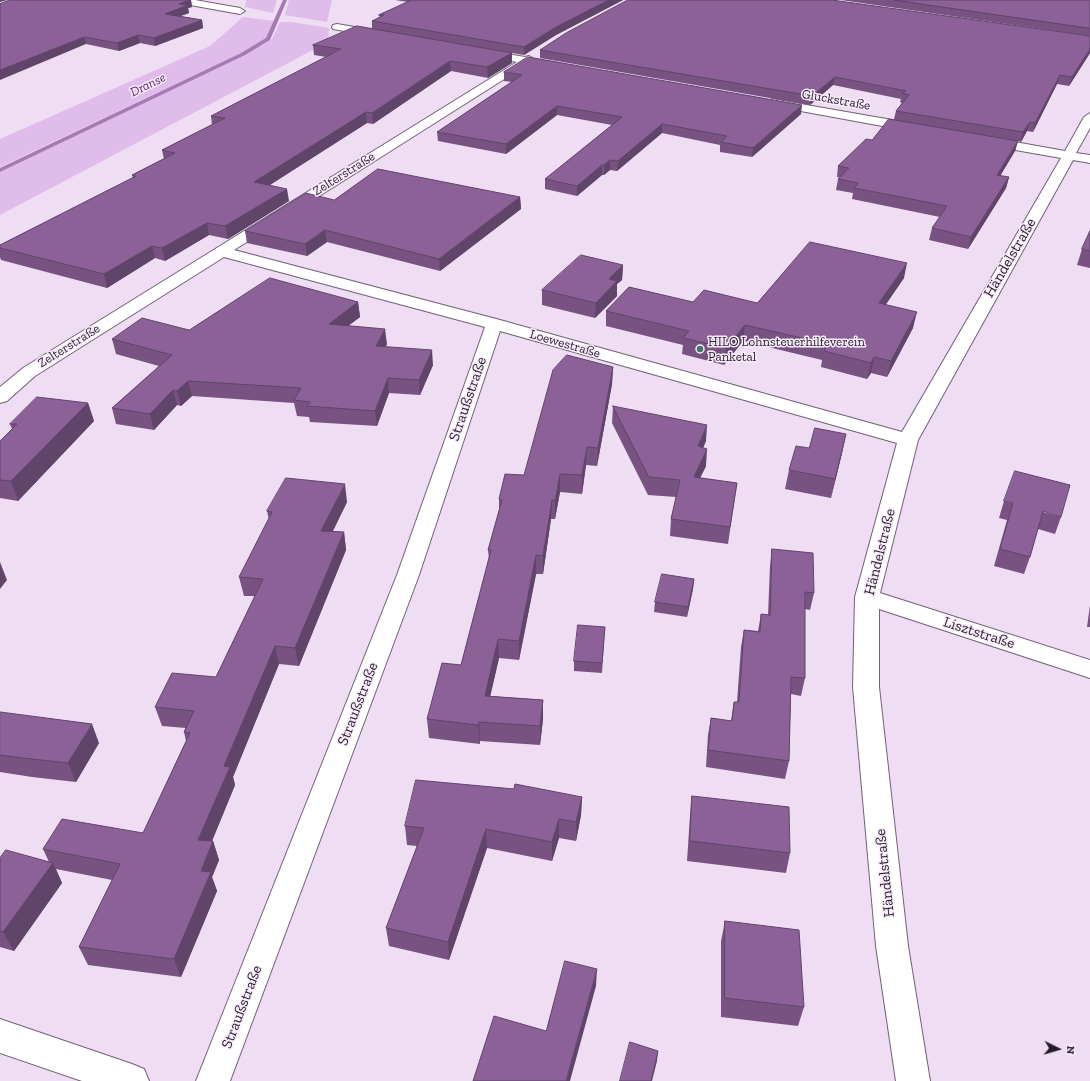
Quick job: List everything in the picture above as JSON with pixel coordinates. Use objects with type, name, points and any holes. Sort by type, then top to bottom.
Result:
[{"type":"street","points":[[179,0],[240,11]]},
{"type":"street","points":[[337,27],[386,36]]},
{"type":"street","points":[[475,51],[532,57],[565,67]]},
{"type":"street","name":"Zelterstraße","points":[[0,397],[29,372],[532,57]]},
{"type":"street","name":"Gluckstraße","points":[[764,102],[925,130]]},
{"type":"street","name":"Händelstraße","points":[[914,1081],[892,946],[868,709],[866,687],[867,597],[908,440],[958,349],[1080,157],[1090,117]]},
{"type":"street","points":[[977,139],[1080,157]]},
{"type":"street","name":"Loewestraße","points":[[221,251],[494,324],[908,440]]},
{"type":"street","name":"Straußstraße","points":[[213,1081],[408,574],[494,324]]},
{"type":"street","name":"Lisztstraße","points":[[867,597],[1090,669]]},
{"type":"street","points":[[0,1036],[132,1081]]},
{"type":"shaded area","points":[[246,0],[277,0],[273,13],[245,7]]},
{"type":"shaded area","points":[[289,0],[332,0],[327,22],[285,15]]},
{"type":"shaded area","points":[[243,17],[274,21],[266,39],[241,53],[0,167],[0,139],[210,46]]},
{"type":"shaded area","points":[[280,22],[292,22],[329,28],[328,42],[0,215],[0,172],[246,54],[272,39]]},
{"type":"building","points":[[10,0],[190,0],[179,4],[188,5],[165,14],[202,20],[154,38],[138,35],[117,43],[84,37],[0,70],[0,4]]},
{"type":"building","points":[[412,0],[609,0],[556,27],[524,47],[372,21],[384,15],[379,15]]},
{"type":"building","points":[[628,0],[832,0],[1090,36],[1090,49],[1072,77],[1060,75],[1035,123],[1030,122],[1023,132],[896,111],[909,95],[902,93],[906,91],[835,77],[812,96],[540,50],[566,33]]},
{"type":"building","points":[[894,0],[1090,0],[1090,28]]},
{"type":"building","points":[[357,26],[512,53],[487,67],[450,61],[372,113],[366,112],[254,182],[287,189],[225,226],[207,223],[162,248],[152,246],[104,274],[0,248],[0,245],[136,176],[132,175],[175,153],[162,150],[225,118],[211,116],[341,49],[313,45]]},
{"type":"building","points":[[528,57],[802,105],[753,148],[721,142],[727,136],[662,124],[618,161],[610,160],[577,186],[545,179],[622,117],[557,106],[506,144],[437,132],[522,75],[504,72]]},
{"type":"building","points":[[889,119],[1018,141],[997,175],[1009,177],[971,237],[932,228],[947,206],[854,188],[858,183],[838,179],[849,168],[838,166],[866,139],[872,140]]},
{"type":"building","points":[[378,169],[520,197],[439,259],[325,230],[305,244],[245,231],[306,193],[334,200]]},
{"type":"building","points":[[1090,231],[1090,251],[1082,249]]},
{"type":"building","points":[[810,242],[907,263],[879,303],[917,312],[891,361],[874,357],[871,363],[824,351],[828,344],[745,325],[726,348],[683,338],[689,331],[606,311],[629,287],[693,302],[704,290],[757,303]]},
{"type":"building","points":[[581,255],[623,265],[609,279],[617,281],[596,303],[542,290]]},
{"type":"building","points":[[270,278],[358,302],[329,324],[385,329],[376,346],[432,350],[419,380],[388,378],[375,411],[307,406],[310,402],[294,400],[301,388],[188,381],[177,391],[173,390],[150,414],[112,408],[172,355],[112,339],[142,318],[189,330]]},
{"type":"building","points":[[567,355],[613,367],[598,448],[587,447],[582,475],[560,474],[555,501],[552,500],[543,556],[536,555],[519,641],[498,639],[485,696],[543,700],[540,726],[479,722],[478,725],[427,719],[442,663],[461,665],[491,550],[488,550],[502,500],[499,499],[505,474],[524,475],[553,370]]},
{"type":"building","points":[[37,397],[88,403],[11,481],[0,480],[0,441],[17,424],[10,424]]},
{"type":"building","points":[[613,406],[707,425],[698,446],[707,449],[694,477],[737,483],[730,527],[671,519],[680,480],[649,477]]},
{"type":"building","points":[[815,428],[846,434],[835,479],[789,470],[796,446],[809,448]]},
{"type":"building","points":[[1015,471],[1070,485],[1061,517],[1043,511],[1030,557],[1000,549],[1013,503],[1004,501]]},
{"type":"building","points":[[286,478],[345,484],[321,531],[344,532],[295,648],[275,646],[224,766],[230,767],[198,840],[213,841],[201,871],[211,872],[174,959],[79,947],[120,864],[43,849],[62,819],[143,833],[190,733],[184,732],[194,711],[155,707],[172,673],[216,677],[263,579],[239,577],[272,512],[267,511]]},
{"type":"building","points":[[772,549],[813,553],[814,593],[805,592],[805,678],[791,677],[789,761],[708,750],[711,718],[732,721],[734,702],[739,702],[744,630],[760,632],[761,614],[770,615]]},
{"type":"building","points":[[662,574],[694,579],[688,607],[655,602]]},
{"type":"building","points":[[578,625],[605,627],[602,663],[574,661]]},
{"type":"building","points":[[0,712],[92,724],[68,763],[0,755]]},
{"type":"building","points":[[416,780],[514,789],[515,784],[582,797],[576,822],[559,819],[552,842],[486,829],[448,942],[386,928],[424,828],[405,826]]},
{"type":"building","points":[[692,796],[789,807],[790,853],[690,841]]},
{"type":"building","points":[[6,850],[53,863],[3,932],[0,931],[0,858]]},
{"type":"building","points":[[725,921],[799,930],[804,1007],[725,998]]},
{"type":"building","points":[[565,961],[597,969],[566,1081],[473,1081],[494,1016],[546,1031]]},
{"type":"building","points":[[630,1042],[658,1051],[651,1081],[620,1081]]},
{"type":"waterway","name":"Dranse","points":[[0,170],[243,54],[268,39],[285,0]]},
{"type":"place","name":"HILO Lohnsteuerhilfeverein Panketal","points":[[700,349]]}]
